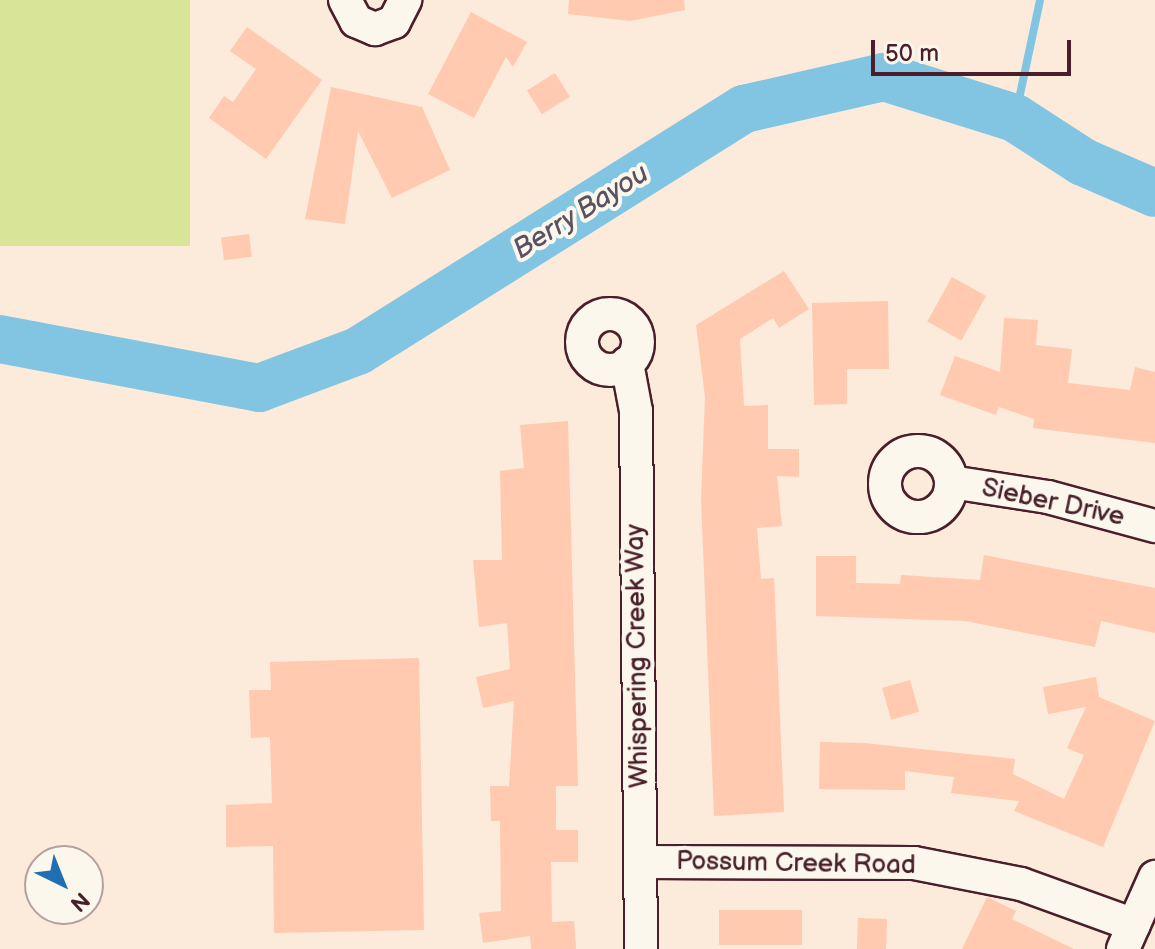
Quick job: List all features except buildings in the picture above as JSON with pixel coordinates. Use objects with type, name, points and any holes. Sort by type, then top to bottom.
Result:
[{"type":"street","points":[[345,0],[356,21],[375,29],[394,22],[405,0]]},
{"type":"street","name":"Whispering Creek Way","points":[[627,363],[636,411],[641,949]]},
{"type":"street","name":"Sieber Drive","points":[[951,482],[1048,497],[1155,526]]},
{"type":"street","name":"Possum Creek Road","points":[[641,862],[914,863],[1021,884],[1128,937]]},
{"type":"street","points":[[1128,937],[1155,877]]},
{"type":"green space","points":[[0,0],[190,0],[190,246],[0,246]]},
{"type":"waterway","points":[[1015,118],[1040,0]]},
{"type":"waterway","name":"Berry Bayou","points":[[0,339],[259,388],[358,351],[744,109],[884,77],[1015,118],[1083,162],[1155,193]]}]
